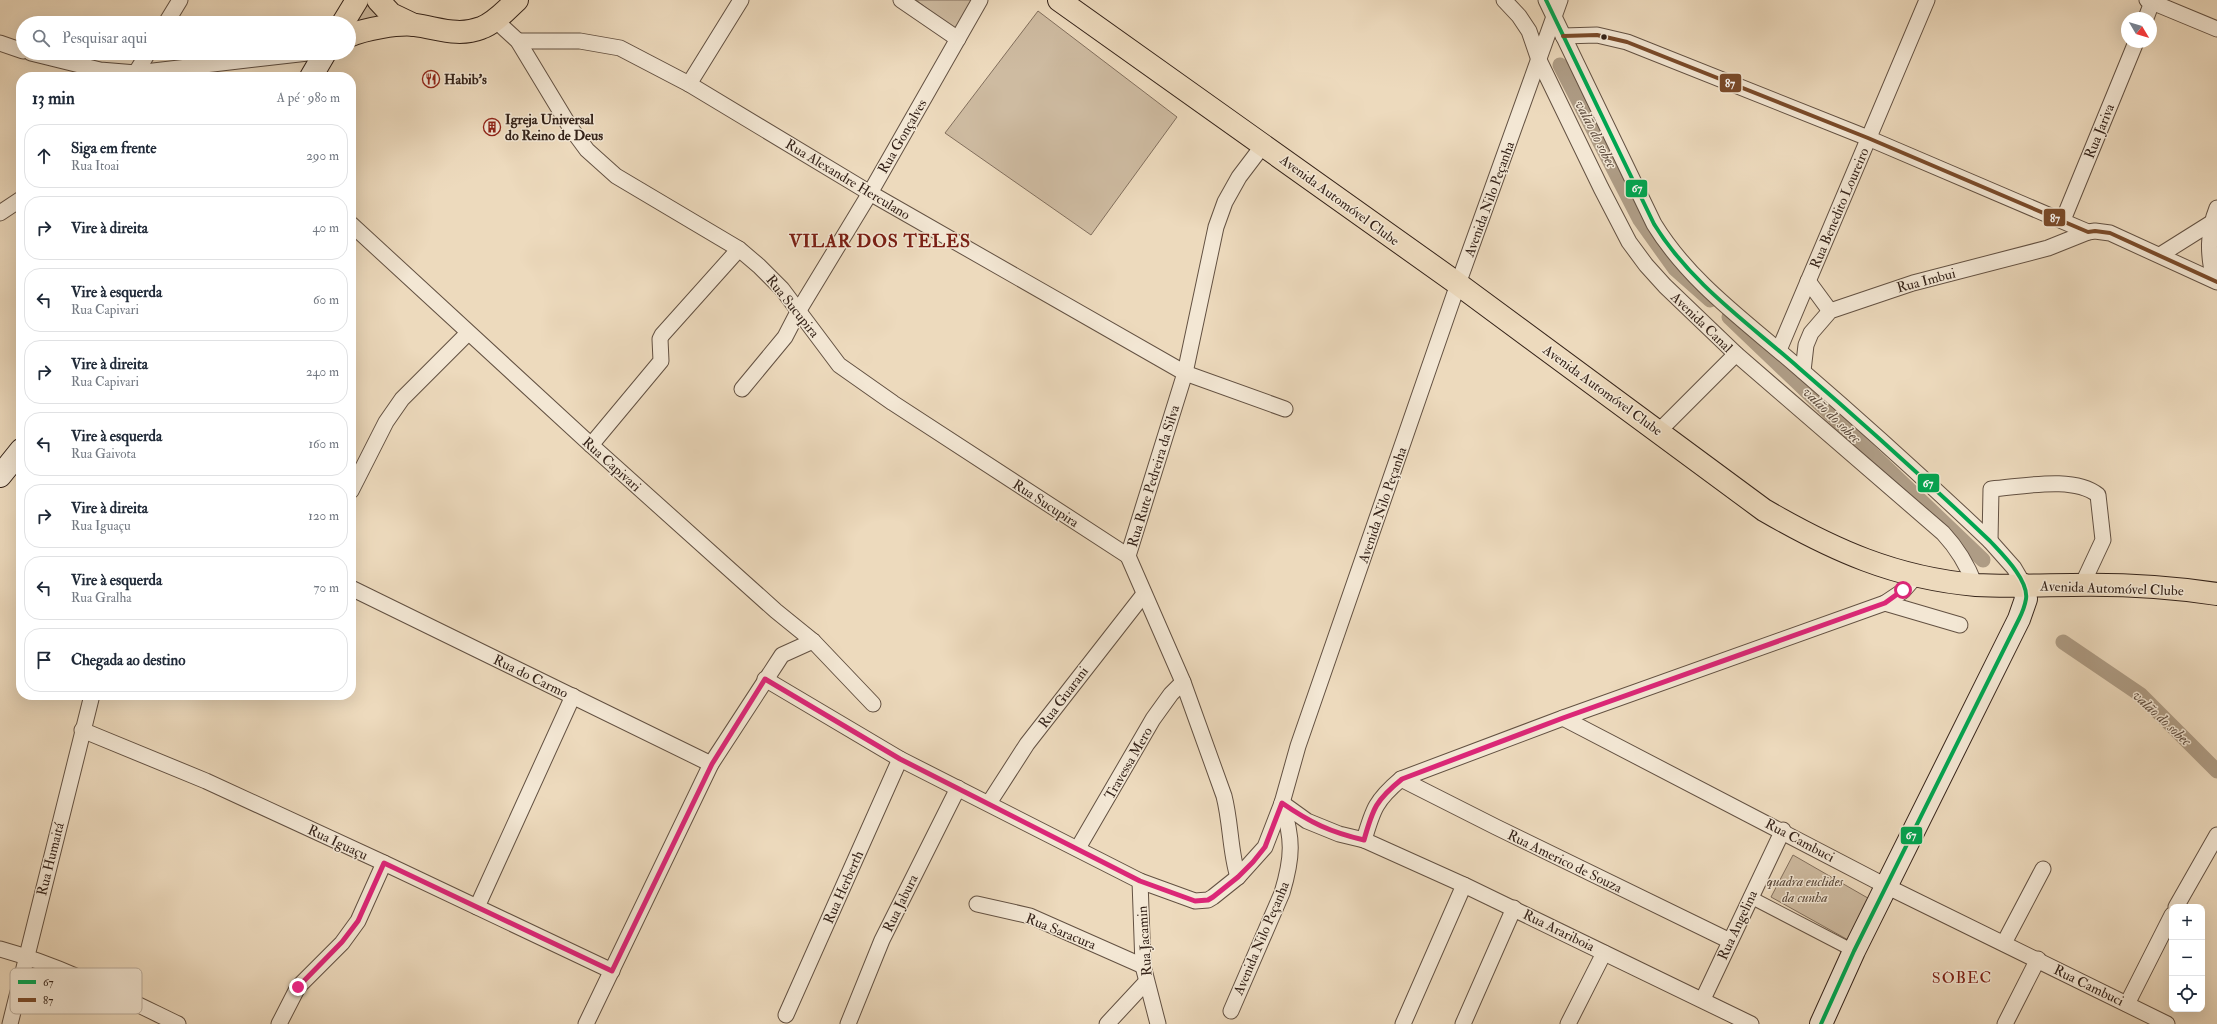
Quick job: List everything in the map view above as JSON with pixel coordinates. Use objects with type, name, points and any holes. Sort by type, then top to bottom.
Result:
[{"type":"main road","points":[[348,16],[357,0]]},
{"type":"main road","points":[[378,0],[392,14],[414,25]]},
{"type":"main road","points":[[356,34],[372,29],[414,25],[460,33],[479,29],[495,20],[517,0]]},
{"type":"main road","name":"Avenida Automóvel Clube","points":[[1059,0],[1264,144],[1458,284],[1764,510],[1812,538],[1881,567],[2018,594],[2082,585],[2192,590],[2217,594]]},
{"type":"main road","points":[[314,72],[321,60]]},
{"type":"main road","points":[[0,476],[16,456]]},
{"type":"main road","points":[[1821,1024],[1886,886],[2018,594]]},
{"type":"street","points":[[689,84],[741,0]]},
{"type":"street","points":[[901,0],[958,39]]},
{"type":"street","name":"Rua Gonçalves","points":[[742,389],[785,338],[799,310],[870,193],[980,0]]},
{"type":"street","name":"Avenida Canal","points":[[1546,0],[1556,27],[1654,224],[1668,247],[1685,268],[1803,371],[1990,540],[2014,568],[2018,594]]},
{"type":"street","name":"Avenida Nilo Peçanha","points":[[1230,1011],[1282,893],[1288,872],[1292,848],[1290,829],[1282,803],[1298,746],[1458,284],[1541,55],[1556,27],[1560,0]]},
{"type":"street","name":"Rua Benedito Loureiro","points":[[1779,350],[1927,0]]},
{"type":"street","name":"Avenida Canal","points":[[1508,1],[1529,31],[1629,242],[1665,286],[1736,354],[1943,533],[1958,549],[1967,564],[1975,585]]},
{"type":"street","points":[[2147,12],[2149,1],[2217,29]]},
{"type":"street","points":[[170,16],[176,3]]},
{"type":"street","name":"Rua Sucupira","points":[[495,20],[518,41],[570,127],[599,163],[616,176],[739,249],[770,276],[799,310],[840,365],[893,403],[1128,556]]},
{"type":"street","points":[[1556,27],[1626,42],[1868,138],[2063,220],[2088,232],[2103,231],[2110,233],[2216,281]]},
{"type":"street","name":"Rua Alexandre Herculano","points":[[518,41],[580,41],[607,44],[620,48],[689,84],[870,193],[1185,373],[1285,408]]},
{"type":"street","points":[[0,43],[16,49]]},
{"type":"street","name":"Rua Jariva","points":[[2063,220],[2134,48]]},
{"type":"street","points":[[59,60],[114,72]]},
{"type":"street","points":[[136,72],[144,60]]},
{"type":"street","points":[[158,72],[253,60]]},
{"type":"street","name":"Rua Rute Pedreira da Silva","points":[[1238,877],[1235,867],[1229,816],[1224,796],[1183,682],[1128,556],[1185,373],[1216,227],[1225,202],[1239,177],[1264,144]]},
{"type":"street","points":[[0,213],[16,202]]},
{"type":"street","points":[[2216,281],[2209,251],[2211,223],[2217,208]]},
{"type":"street","points":[[2160,255],[2211,223]]},
{"type":"street","name":"Rua Capivari","points":[[356,229],[591,445],[776,611],[813,641],[873,704]]},
{"type":"street","name":"Rua Imbui","points":[[1830,311],[1913,283],[2048,248],[2088,232]]},
{"type":"street","points":[[591,445],[661,361],[660,339],[662,335],[739,249]]},
{"type":"street","points":[[1803,371],[1806,345],[1812,333],[1830,311],[1808,281]]},
{"type":"street","points":[[356,481],[386,422],[402,399],[468,332]]},
{"type":"street","points":[[1785,335],[1812,333]]},
{"type":"street","points":[[1659,431],[1736,354]]},
{"type":"street","points":[[1990,540],[1991,489],[2071,483],[2092,490],[2098,495],[2103,540],[2082,585]]},
{"type":"street","points":[[1364,840],[1375,805],[1383,794],[1402,779],[1563,718],[1885,603],[1903,590],[1917,575]]},
{"type":"street","name":"Rua do Carmo","points":[[356,590],[712,764]]},
{"type":"street","name":"Rua Guarani","points":[[989,803],[1027,744],[1144,594]]},
{"type":"street","points":[[1885,603],[1960,625]]},
{"type":"street","points":[[586,1024],[712,764],[782,654],[813,641]]},
{"type":"street","points":[[765,679],[900,759],[1078,848],[1140,881],[1200,902],[1213,897],[1238,877],[1265,847],[1282,803]]},
{"type":"street","name":"Travessa Mero","points":[[1078,848],[1153,719],[1171,694],[1183,682]]},
{"type":"street","points":[[476,907],[573,696]]},
{"type":"street","name":"Rua Humaitá","points":[[23,968],[91,700]]},
{"type":"street","name":"Rua Cambuci","points":[[1563,718],[1783,830],[1886,886],[2167,1024]]},
{"type":"street","name":"Rua Iguaçu","points":[[82,730],[206,781],[612,971]]},
{"type":"street","name":"Rua Herberth","points":[[786,1015],[900,759]]},
{"type":"street","name":"Rua Americo de Souza","points":[[1402,779],[1503,831],[1730,940]]},
{"type":"street","name":"Rua Jabura","points":[[851,1023],[882,940],[958,788]]},
{"type":"street","name":"Rua Arariboia","points":[[1282,803],[1307,821],[1339,834],[1364,840],[1464,885],[1703,999],[1751,1024]]},
{"type":"street","name":"Rua Angelina","points":[[1703,999],[1783,830]]},
{"type":"street","points":[[2178,904],[2217,836]]},
{"type":"street","points":[[279,1024],[298,987],[342,942],[358,921],[384,863]]},
{"type":"street","points":[[2004,943],[2043,869]]},
{"type":"street","name":"Rua Jacamin","points":[[1140,881],[1143,966],[1158,1024]]},
{"type":"street","points":[[1403,1024],[1464,885]]},
{"type":"street","points":[[1750,897],[1854,952]]},
{"type":"street","name":"Rua Saracura","points":[[976,904],[1030,916],[1143,966]]},
{"type":"street","points":[[1463,1024],[1514,908]]},
{"type":"street","points":[[2127,1004],[2169,921]]},
{"type":"street","points":[[0,949],[26,956],[56,968]]},
{"type":"street","points":[[1568,1024],[1604,953]]},
{"type":"street","points":[[2005,1024],[2038,960]]},
{"type":"street","points":[[1107,1024],[1146,982]]},
{"type":"street","points":[[142,1006],[178,1024]]},
{"type":"street","name":"Rua Humaitá","points":[[10,1024],[12,1014]]},
{"type":"green space","points":[[365,0],[387,16],[356,23],[356,16],[354,16]]},
{"type":"green space","points":[[916,0],[976,0],[956,31]]},
{"type":"green space","points":[[1038,11],[1177,117],[1091,235],[945,133]]},
{"type":"green space","name":"quadra euclides da cunha","points":[[1793,855],[1873,901],[1850,941],[1771,897]]},
{"type":"waterway","name":"valão do sobec","points":[[1560,65],[1640,220],[1675,269],[1710,300]]},
{"type":"waterway","name":"valão do sobec","points":[[1729,317],[1983,560]]},
{"type":"waterway","name":"valão do sobec","points":[[2063,642],[2141,695],[2217,771]]},
{"type":"transit line","name":"67","points":[[1546,0],[1654,224],[1668,245],[1702,284],[1872,432],[1990,541],[2014,568],[2026,592],[2026,601],[2020,617],[1854,951],[1821,1024]]},
{"type":"transit line","name":"87","points":[[1563,36],[1597,35],[1627,42],[1868,138],[2088,232],[2095,231],[2110,233],[2217,282]]},
{"type":"place","name":"Habib's","points":[[431,79]]},
{"type":"place","name":"Igreja Universal do Reino de Deus","points":[[492,127]]},
{"type":"district","name":"VILAR DOS TELES","points":[[880,241]]},
{"type":"district","name":"SOBEC","points":[[1962,977]]},
{"type":"route","points":[[298,987],[308,975],[342,942],[358,921],[384,863],[612,971],[712,764],[765,679],[900,759],[1078,848],[1140,881],[1200,902],[1213,897],[1238,877],[1253,862],[1265,847],[1282,803],[1307,821],[1339,834],[1364,840],[1375,805],[1383,794],[1402,779],[1563,718],[1885,603],[1903,590]]}]
